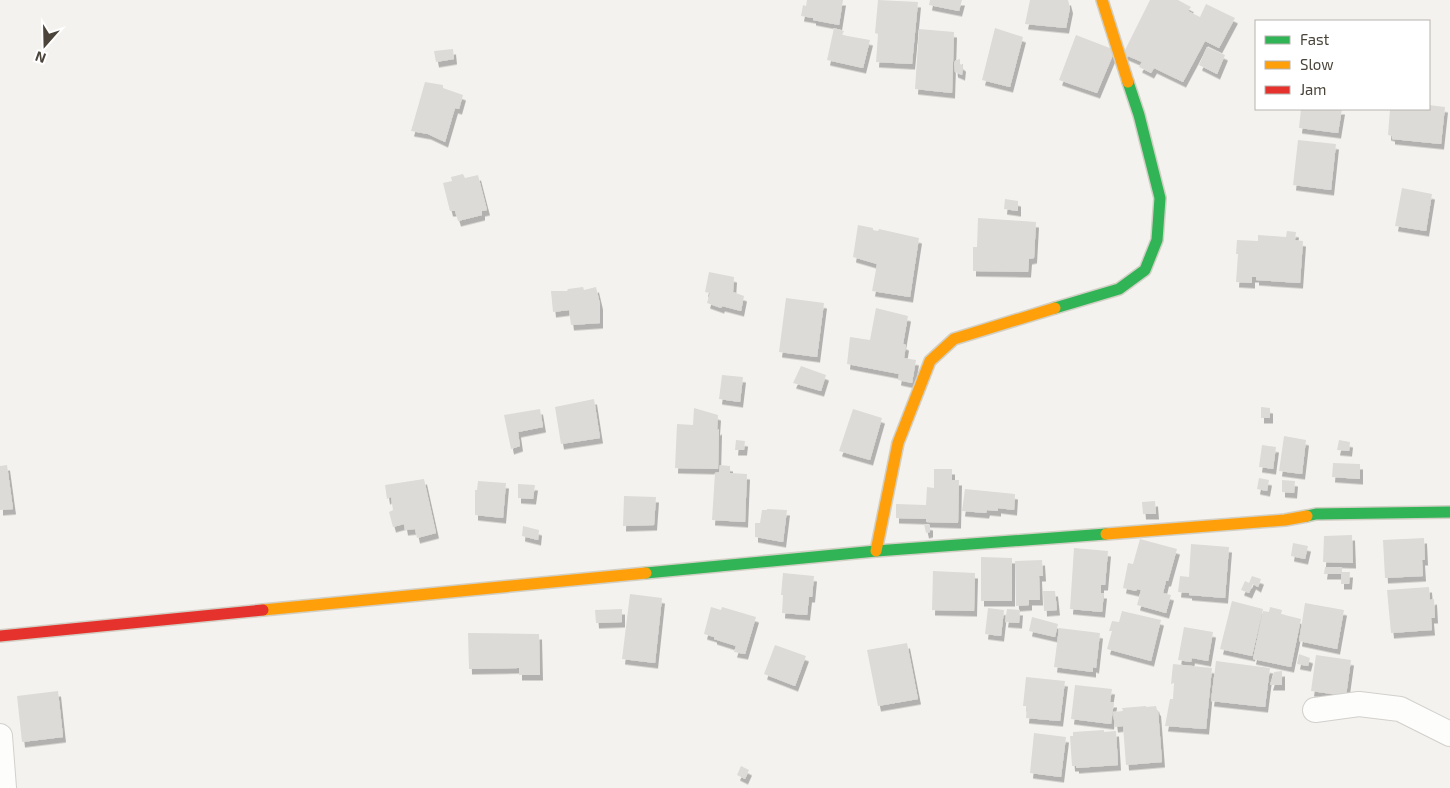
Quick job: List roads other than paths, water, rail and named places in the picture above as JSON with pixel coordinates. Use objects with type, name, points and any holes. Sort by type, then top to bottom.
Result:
[{"type":"street","points":[[876,551],[898,443],[930,361],[954,339],[1119,289],[1145,270],[1157,240],[1160,198],[1139,115],[1102,0]]},
{"type":"street","points":[[0,636],[876,551],[1284,520],[1316,514],[1450,512]]},
{"type":"street","points":[[1316,710],[1359,704],[1400,709],[1450,734]]},
{"type":"street","points":[[0,736],[4,788]]}]
